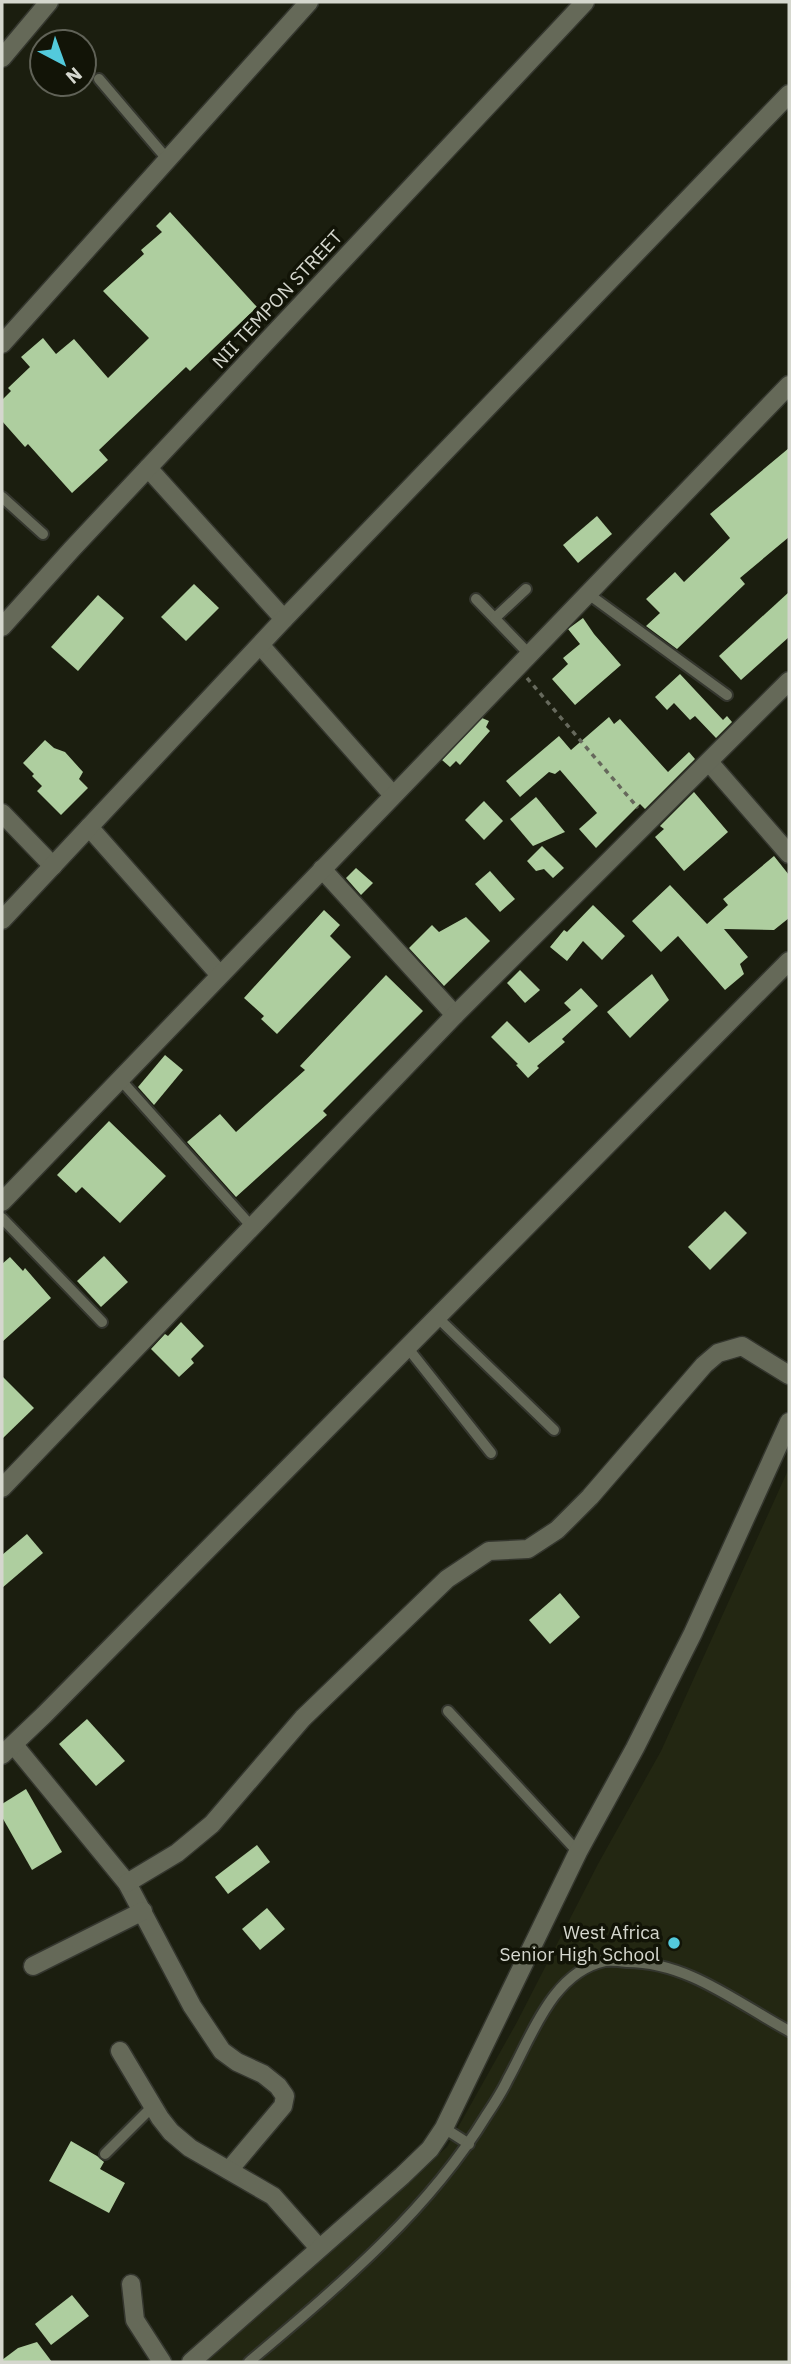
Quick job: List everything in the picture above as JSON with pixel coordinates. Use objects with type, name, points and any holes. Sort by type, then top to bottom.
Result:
[{"type":"street","points":[[2,58],[49,2]]},
{"type":"street","points":[[2,344],[309,2]]},
{"type":"street","name":"NII TEMPON STREET","points":[[2,627],[584,2]]},
{"type":"street","points":[[2,920],[284,619],[789,94]]},
{"type":"street","points":[[2,1202],[522,659],[789,385]]},
{"type":"street","points":[[148,468],[284,619]]},
{"type":"street","points":[[261,646],[392,794]]},
{"type":"street","points":[[2,1489],[455,1016],[789,681]]},
{"type":"street","points":[[709,762],[789,853]]},
{"type":"street","points":[[2,813],[53,866]]},
{"type":"street","points":[[89,827],[219,974]]},
{"type":"street","points":[[322,869],[455,1016]]},
{"type":"street","points":[[229,2170],[283,2106],[285,2096],[278,2086],[263,2074],[237,2062],[222,2051],[192,2006],[127,1883],[8,1750],[789,961]]},
{"type":"street","points":[[127,1883],[177,1853],[212,1824],[303,1718],[447,1579],[489,1552],[527,1549],[557,1530],[590,1497],[704,1365],[718,1353],[742,1346],[789,1375]]},
{"type":"street","points":[[191,2362],[430,2149],[443,2128],[578,1852],[635,1748],[693,1633],[789,1422]]},
{"type":"street","points":[[33,1966],[143,1911]]},
{"type":"street","points":[[120,2051],[171,2132],[190,2148],[273,2196],[319,2248]]},
{"type":"street","points":[[131,2284],[135,2320],[162,2362]]},
{"type":"lane","points":[[99,79],[167,159]]},
{"type":"lane","points":[[2,496],[43,534]]},
{"type":"lane","points":[[495,618],[526,589]]},
{"type":"lane","points":[[587,593],[727,695]]},
{"type":"lane","points":[[476,598],[495,618],[522,659]]},
{"type":"lane","points":[[119,1078],[252,1227]]},
{"type":"lane","points":[[2,1218],[102,1322]]},
{"type":"lane","points":[[437,1317],[554,1430]]},
{"type":"lane","points":[[407,1347],[491,1453]]},
{"type":"lane","points":[[448,1711],[578,1852]]},
{"type":"lane","points":[[249,2362],[347,2278],[448,2173],[508,2080],[534,2026],[564,1984],[584,1969],[606,1961],[650,1962],[711,1984],[789,2031]]},
{"type":"lane","points":[[105,2154],[153,2106]]},
{"type":"lane","points":[[443,2128],[469,2144]]},
{"type":"path","points":[[522,659],[649,822]]},
{"type":"shaded area","name":"West Africa Senior High School","points":[[789,1468],[789,2362],[197,2362],[447,2147],[517,2022],[598,1864],[661,1751]]},
{"type":"building","points":[[170,212],[257,307],[190,371],[186,367],[99,450],[108,460],[72,493],[28,444],[25,447],[2,421],[2,400],[11,391],[8,388],[30,367],[21,357],[43,338],[56,354],[74,339],[108,378],[149,338],[103,291],[144,254],[141,250],[162,232],[156,226]]},
{"type":"building","points":[[789,448],[789,537],[740,578],[745,584],[677,649],[646,626],[660,613],[646,599],[675,572],[684,582],[730,538],[710,514]]},
{"type":"building","points":[[597,516],[612,534],[578,563],[563,545]]},
{"type":"building","points":[[194,584],[219,608],[186,641],[161,617]]},
{"type":"building","points":[[789,592],[789,637],[741,680],[719,656]]},
{"type":"building","points":[[98,595],[124,618],[78,671],[51,647]]},
{"type":"building","points":[[583,618],[621,665],[575,705],[552,679],[568,664],[563,658],[580,644],[568,629]]},
{"type":"building","points":[[680,674],[723,720],[727,716],[732,722],[716,738],[695,716],[690,720],[674,703],[667,710],[655,697]]},
{"type":"building","points":[[609,717],[614,724],[620,719],[668,772],[689,752],[695,759],[645,809],[640,804],[596,848],[579,829],[597,813],[560,770],[555,774],[549,772],[520,797],[506,781],[559,736],[571,750]]},
{"type":"building","points":[[482,718],[489,721],[486,727],[490,731],[460,765],[456,761],[450,767],[442,760]]},
{"type":"building","points":[[45,740],[54,748],[65,752],[83,772],[79,779],[88,788],[61,815],[37,791],[42,786],[23,763]]},
{"type":"building","points":[[694,792],[728,832],[684,871],[655,837],[664,829],[660,826]]},
{"type":"building","points":[[536,797],[565,832],[533,846],[510,819]]},
{"type":"building","points":[[484,801],[503,821],[484,840],[465,820]]},
{"type":"building","points":[[542,846],[564,868],[553,878],[544,869],[536,871],[527,861]]},
{"type":"building","points":[[774,856],[789,875],[789,918],[774,930],[724,929],[748,957],[740,964],[744,974],[725,990],[678,936],[661,952],[632,921],[670,885],[707,924],[728,905],[723,899]]},
{"type":"building","points":[[356,868],[373,883],[361,895],[346,878]]},
{"type":"building","points":[[490,871],[515,899],[500,912],[475,884]]},
{"type":"building","points":[[593,905],[625,936],[602,960],[583,941],[567,961],[550,947],[564,930],[567,932]]},
{"type":"building","points":[[324,910],[340,925],[330,936],[351,957],[277,1034],[261,1019],[264,1016],[244,998]]},
{"type":"building","points":[[466,917],[490,941],[444,986],[409,948],[432,925],[439,932]]},
{"type":"building","points":[[520,970],[540,990],[525,1003],[507,983]]},
{"type":"building","points":[[652,974],[669,1000],[630,1038],[607,1012]]},
{"type":"building","points":[[386,975],[423,1011],[323,1111],[327,1115],[236,1197],[187,1142],[220,1114],[236,1132],[305,1070],[300,1066]]},
{"type":"building","points":[[581,988],[598,1006],[562,1039],[565,1042],[537,1066],[539,1068],[528,1078],[491,1037],[507,1021],[529,1043],[571,1010],[564,1003]]},
{"type":"building","points":[[165,1055],[183,1070],[154,1105],[138,1087]]},
{"type":"building","points":[[109,1121],[166,1176],[120,1223],[82,1187],[76,1193],[57,1175]]},
{"type":"building","points":[[725,1211],[747,1233],[710,1270],[688,1247]]},
{"type":"building","points":[[104,1256],[128,1282],[101,1307],[77,1281]]},
{"type":"building","points":[[10,1257],[23,1271],[25,1268],[51,1298],[2,1342],[2,1264]]},
{"type":"building","points":[[181,1322],[204,1346],[191,1359],[194,1363],[179,1377],[151,1349]]},
{"type":"building","points":[[2,1376],[34,1408],[2,1439]]},
{"type":"building","points":[[27,1534],[43,1553],[2,1588],[2,1555]]},
{"type":"building","points":[[560,1593],[580,1617],[550,1644],[529,1620]]},
{"type":"building","points":[[87,1719],[125,1761],[96,1786],[59,1744]]},
{"type":"building","points":[[26,1789],[62,1852],[32,1870],[2,1817],[2,1804]]},
{"type":"building","points":[[257,1845],[270,1862],[228,1894],[215,1877]]},
{"type":"building","points":[[267,1908],[285,1929],[260,1950],[242,1929]]},
{"type":"building","points":[[71,2141],[104,2162],[100,2169],[125,2183],[109,2213],[49,2181]]},
{"type":"building","points":[[72,2295],[89,2316],[51,2345],[35,2324]]},
{"type":"building","points":[[37,2342],[52,2362],[2,2362],[18,2348]]},
{"type":"place","name":"West Africa Senior High School","points":[[674,1943]]}]
